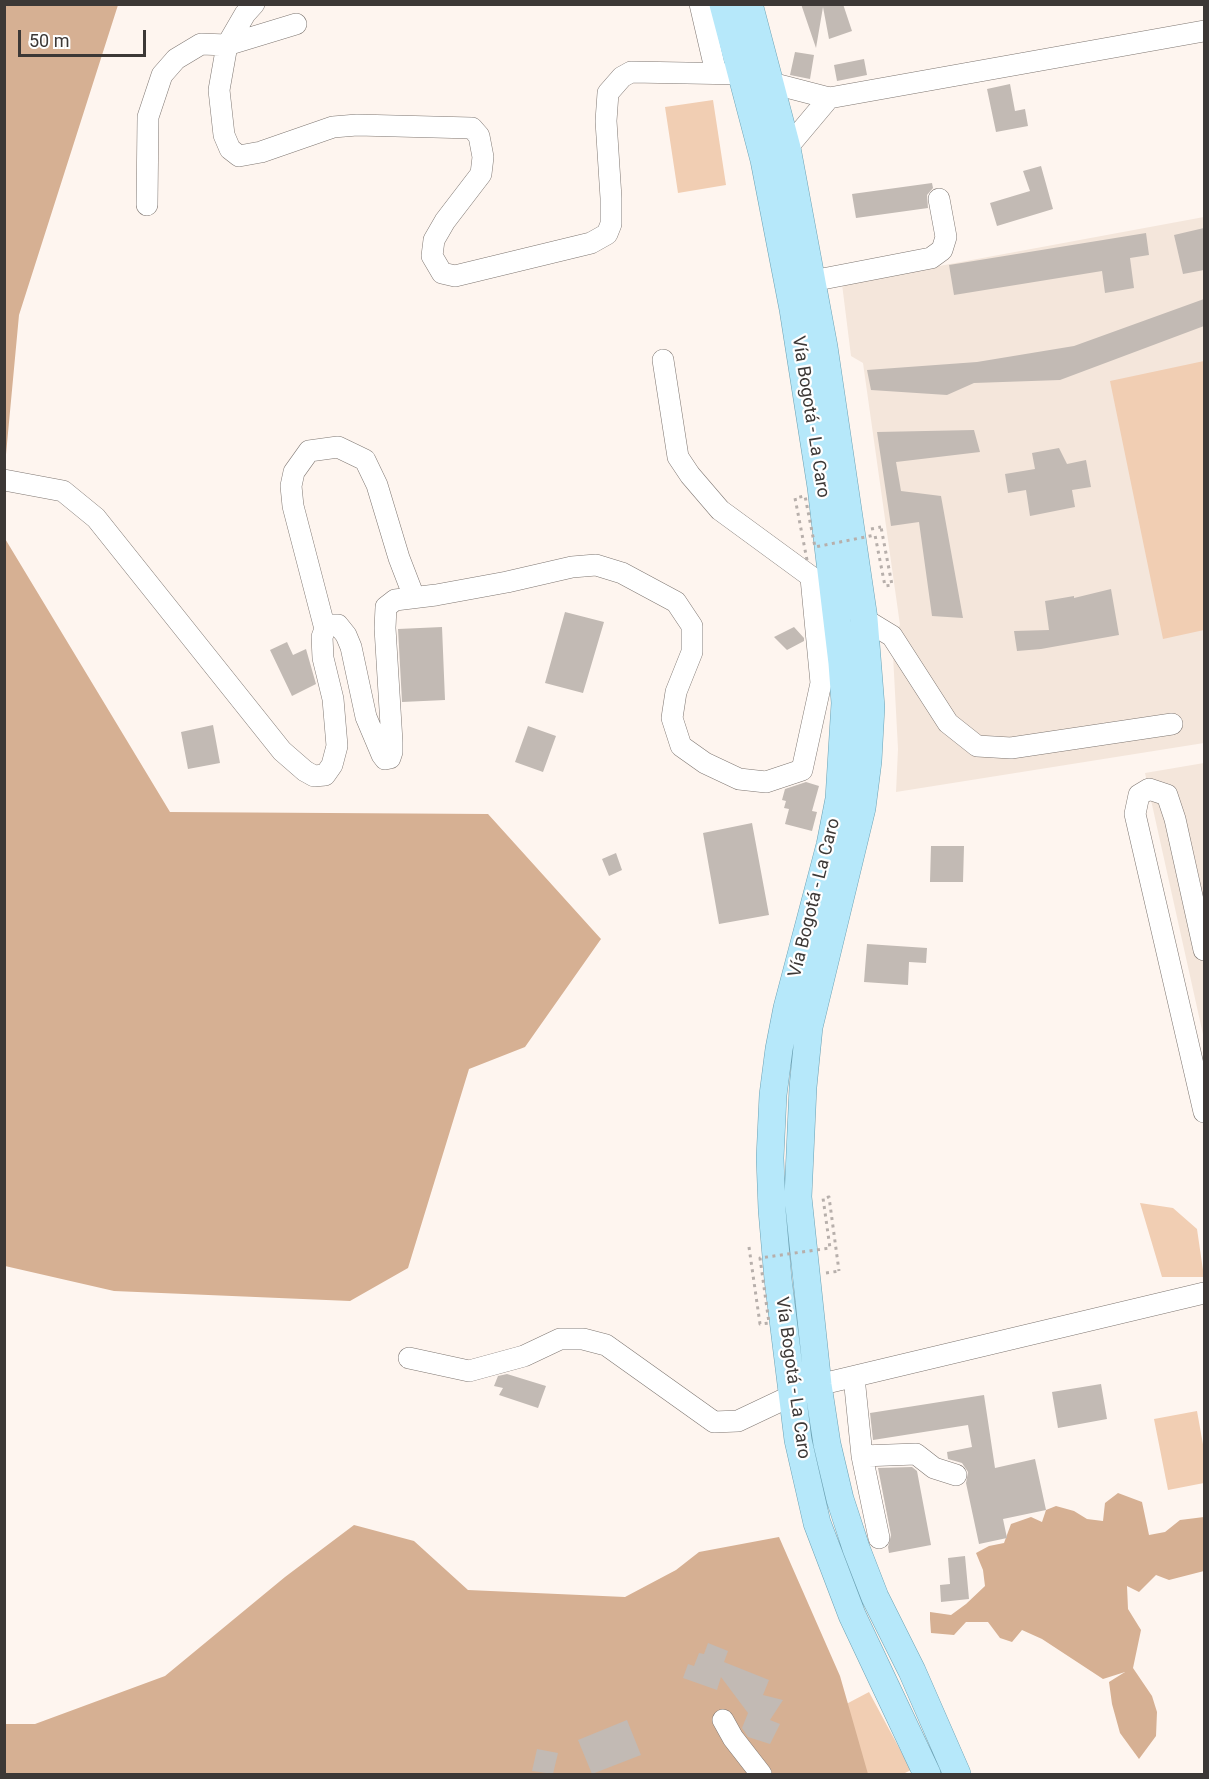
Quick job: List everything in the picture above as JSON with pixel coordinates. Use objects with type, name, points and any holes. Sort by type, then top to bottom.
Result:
[{"type":"main road","name":"Vía Bogotá - La Caro","points":[[723,4],[729,74],[764,160],[793,309],[821,487],[845,703],[838,799],[830,845],[787,1008],[779,1049],[772,1116],[770,1158],[772,1210],[793,1395],[805,1475],[817,1523],[832,1567],[852,1615],[927,1774]]},
{"type":"main road","name":"Vía Bogotá - La Caro","points":[[749,4],[787,148],[824,347],[864,619],[871,707],[868,761],[853,850],[809,1027],[800,1128],[798,1197],[800,1226],[818,1385],[827,1444],[840,1499],[856,1548],[875,1597],[912,1671],[957,1774]]},
{"type":"street","points":[[254,4],[245,14],[227,45],[219,90],[224,135],[230,149],[239,156],[261,152],[333,128],[357,125],[472,128],[479,136],[483,157],[481,174],[445,221],[434,240],[432,256],[442,273],[455,276],[591,243],[607,234],[611,224],[606,121],[608,93],[622,77],[632,72],[729,74],[700,4]]},
{"type":"street","points":[[147,205],[148,117],[162,75],[176,58],[201,44],[227,45],[296,24]]},
{"type":"street","points":[[771,83],[829,98],[1204,31]]},
{"type":"street","points":[[787,148],[829,98]]},
{"type":"street","points":[[812,281],[931,258],[942,250],[946,237],[939,199]]},
{"type":"street","points":[[663,360],[678,457],[690,475],[720,510],[809,569],[834,593]]},
{"type":"street","points":[[4,480],[63,491],[96,518],[282,751],[304,771],[315,776],[325,775],[332,765],[337,746],[333,699],[323,658],[322,637],[325,629],[291,486],[294,472],[309,451],[338,447],[365,460],[377,485],[399,558],[414,597]]},
{"type":"street","points":[[325,629],[331,625],[338,625],[346,635],[351,646],[366,717],[385,759],[390,758],[392,742],[385,628],[386,607],[395,600],[507,582],[572,567],[596,565],[622,573],[676,602],[692,626],[692,652],[676,692],[672,718],[681,746],[722,772],[739,779],[766,782],[802,770],[821,683],[809,569]]},
{"type":"street","points":[[864,619],[892,636],[948,723],[977,746],[1011,748],[1172,724]]},
{"type":"street","points":[[1204,950],[1175,819],[1167,795],[1149,789],[1139,795],[1135,814],[1204,1112]]},
{"type":"street","points":[[818,1385],[1204,1293]]},
{"type":"street","points":[[409,1358],[469,1371],[524,1356],[560,1339],[583,1340],[606,1345],[714,1422],[738,1421],[793,1395]]},
{"type":"street","points":[[854,1377],[862,1456],[879,1538]]},
{"type":"street","points":[[862,1456],[916,1454],[934,1468],[956,1475]]},
{"type":"street","points":[[723,1720],[733,1738],[761,1774]]},
{"type":"path","points":[[809,569],[795,498],[805,496],[815,547],[875,535],[885,586],[892,585],[881,527]]},
{"type":"path","points":[[749,1247],[760,1324],[769,1323],[760,1258],[830,1248],[823,1198],[829,1197],[839,1271]]},
{"type":"shaded area","points":[[5,4],[118,5],[19,315],[5,465]]},
{"type":"shaded area","points":[[713,100],[726,185],[678,193],[665,107]]},
{"type":"shaded area","points":[[1204,217],[1204,743],[896,792],[898,749],[892,636],[900,625],[863,363],[851,356],[842,284]]},
{"type":"shaded area","points":[[1204,361],[1204,630],[1163,639],[1110,381]]},
{"type":"shaded area","points":[[4,537],[170,812],[488,814],[601,939],[525,1047],[469,1069],[408,1268],[350,1301],[114,1291],[5,1266]]},
{"type":"shaded area","points":[[1204,763],[1204,1039],[1145,773]]},
{"type":"shaded area","points":[[1140,1203],[1173,1208],[1197,1229],[1204,1277],[1162,1277]]},
{"type":"shaded area","points":[[1197,1411],[1204,1450],[1204,1483],[1168,1490],[1154,1419]]},
{"type":"shaded area","points":[[1118,1493],[1142,1502],[1149,1535],[1165,1532],[1180,1520],[1204,1517],[1204,1571],[1169,1580],[1156,1575],[1139,1592],[1127,1586],[1128,1609],[1141,1630],[1133,1668],[1152,1696],[1157,1712],[1156,1736],[1139,1759],[1120,1733],[1112,1704],[1109,1682],[1125,1672],[1103,1679],[1042,1639],[1022,1630],[1012,1642],[1000,1638],[988,1622],[966,1622],[954,1635],[931,1633],[930,1612],[951,1615],[985,1586],[983,1570],[976,1553],[989,1546],[1004,1543],[1011,1524],[1031,1517],[1042,1522],[1046,1510],[1056,1506],[1074,1511],[1087,1519],[1103,1521],[1105,1503]]},
{"type":"shaded area","points":[[354,1525],[414,1541],[468,1590],[625,1597],[676,1570],[699,1552],[779,1537],[840,1676],[868,1774],[5,1774],[5,1724],[35,1724],[165,1676],[285,1577]]},
{"type":"shaded area","points":[[869,1692],[911,1770],[903,1774],[867,1774],[833,1711]]},
{"type":"building","points":[[801,4],[843,4],[852,31],[829,39],[823,7],[816,48]]},
{"type":"building","points":[[795,52],[814,55],[810,79],[790,75]]},
{"type":"building","points":[[864,59],[867,75],[837,81],[834,65]]},
{"type":"building","points":[[1010,84],[1015,111],[1025,109],[1028,126],[996,132],[987,89]]},
{"type":"building","points":[[1041,166],[1053,209],[997,226],[990,203],[1030,191],[1023,171]]},
{"type":"building","points":[[932,183],[933,188],[927,195],[928,208],[856,218],[852,194]]},
{"type":"building","points":[[1204,228],[1204,270],[1183,274],[1174,235]]},
{"type":"building","points":[[1146,233],[1149,255],[1130,258],[1134,288],[1105,293],[1102,271],[954,295],[949,265]]},
{"type":"building","points":[[1204,299],[1204,326],[1060,380],[974,383],[947,395],[871,390],[867,370],[977,362],[1074,346]]},
{"type":"building","points":[[974,430],[980,452],[896,462],[901,491],[941,496],[963,618],[932,616],[919,522],[891,526],[877,432]]},
{"type":"building","points":[[1059,448],[1067,464],[1086,460],[1091,487],[1072,490],[1075,507],[1030,516],[1026,490],[1008,493],[1005,474],[1035,469],[1032,453]]},
{"type":"building","points":[[1111,589],[1119,635],[1017,651],[1014,631],[1049,630],[1045,601],[1074,596],[1074,598]]},
{"type":"building","points":[[565,612],[604,622],[583,693],[545,683]]},
{"type":"building","points":[[442,627],[445,700],[402,702],[398,629]]},
{"type":"building","points":[[794,627],[804,641],[787,650],[774,637]]},
{"type":"building","points":[[287,642],[293,655],[306,649],[316,684],[292,696],[270,650]]},
{"type":"building","points":[[213,725],[220,763],[188,769],[181,732]]},
{"type":"building","points":[[528,726],[556,736],[543,772],[515,762]]},
{"type":"building","points":[[806,782],[819,786],[812,811],[817,812],[812,831],[785,824],[789,809],[784,808],[786,801],[782,800],[785,789]]},
{"type":"building","points":[[752,823],[769,915],[719,924],[703,833]]},
{"type":"building","points":[[931,846],[964,846],[963,882],[930,882]]},
{"type":"building","points":[[616,853],[622,870],[609,876],[602,859]]},
{"type":"building","points":[[867,944],[927,948],[926,963],[909,962],[908,985],[864,982]]},
{"type":"building","points":[[507,1374],[546,1386],[538,1408],[499,1395],[503,1388],[494,1386],[498,1376]]},
{"type":"building","points":[[1101,1384],[1107,1419],[1058,1428],[1052,1392]]},
{"type":"building","points":[[984,1395],[995,1468],[1035,1459],[1046,1510],[1003,1519],[1007,1538],[979,1544],[966,1483],[968,1472],[962,1463],[948,1459],[947,1452],[972,1447],[968,1425],[873,1440],[870,1413]]},
{"type":"building","points":[[912,1467],[917,1471],[931,1545],[889,1553],[891,1535],[878,1468]]},
{"type":"building","points":[[965,1556],[969,1599],[941,1602],[940,1585],[950,1584],[948,1558]]},
{"type":"building","points":[[708,1643],[728,1651],[724,1662],[769,1680],[763,1695],[783,1700],[770,1720],[780,1724],[770,1744],[748,1737],[742,1728],[748,1713],[721,1677],[717,1690],[683,1678],[688,1664],[694,1666],[699,1653],[704,1654]]},
{"type":"building","points":[[627,1720],[641,1755],[592,1774],[578,1740]]},
{"type":"building","points":[[537,1749],[558,1753],[553,1774],[532,1771]]}]
